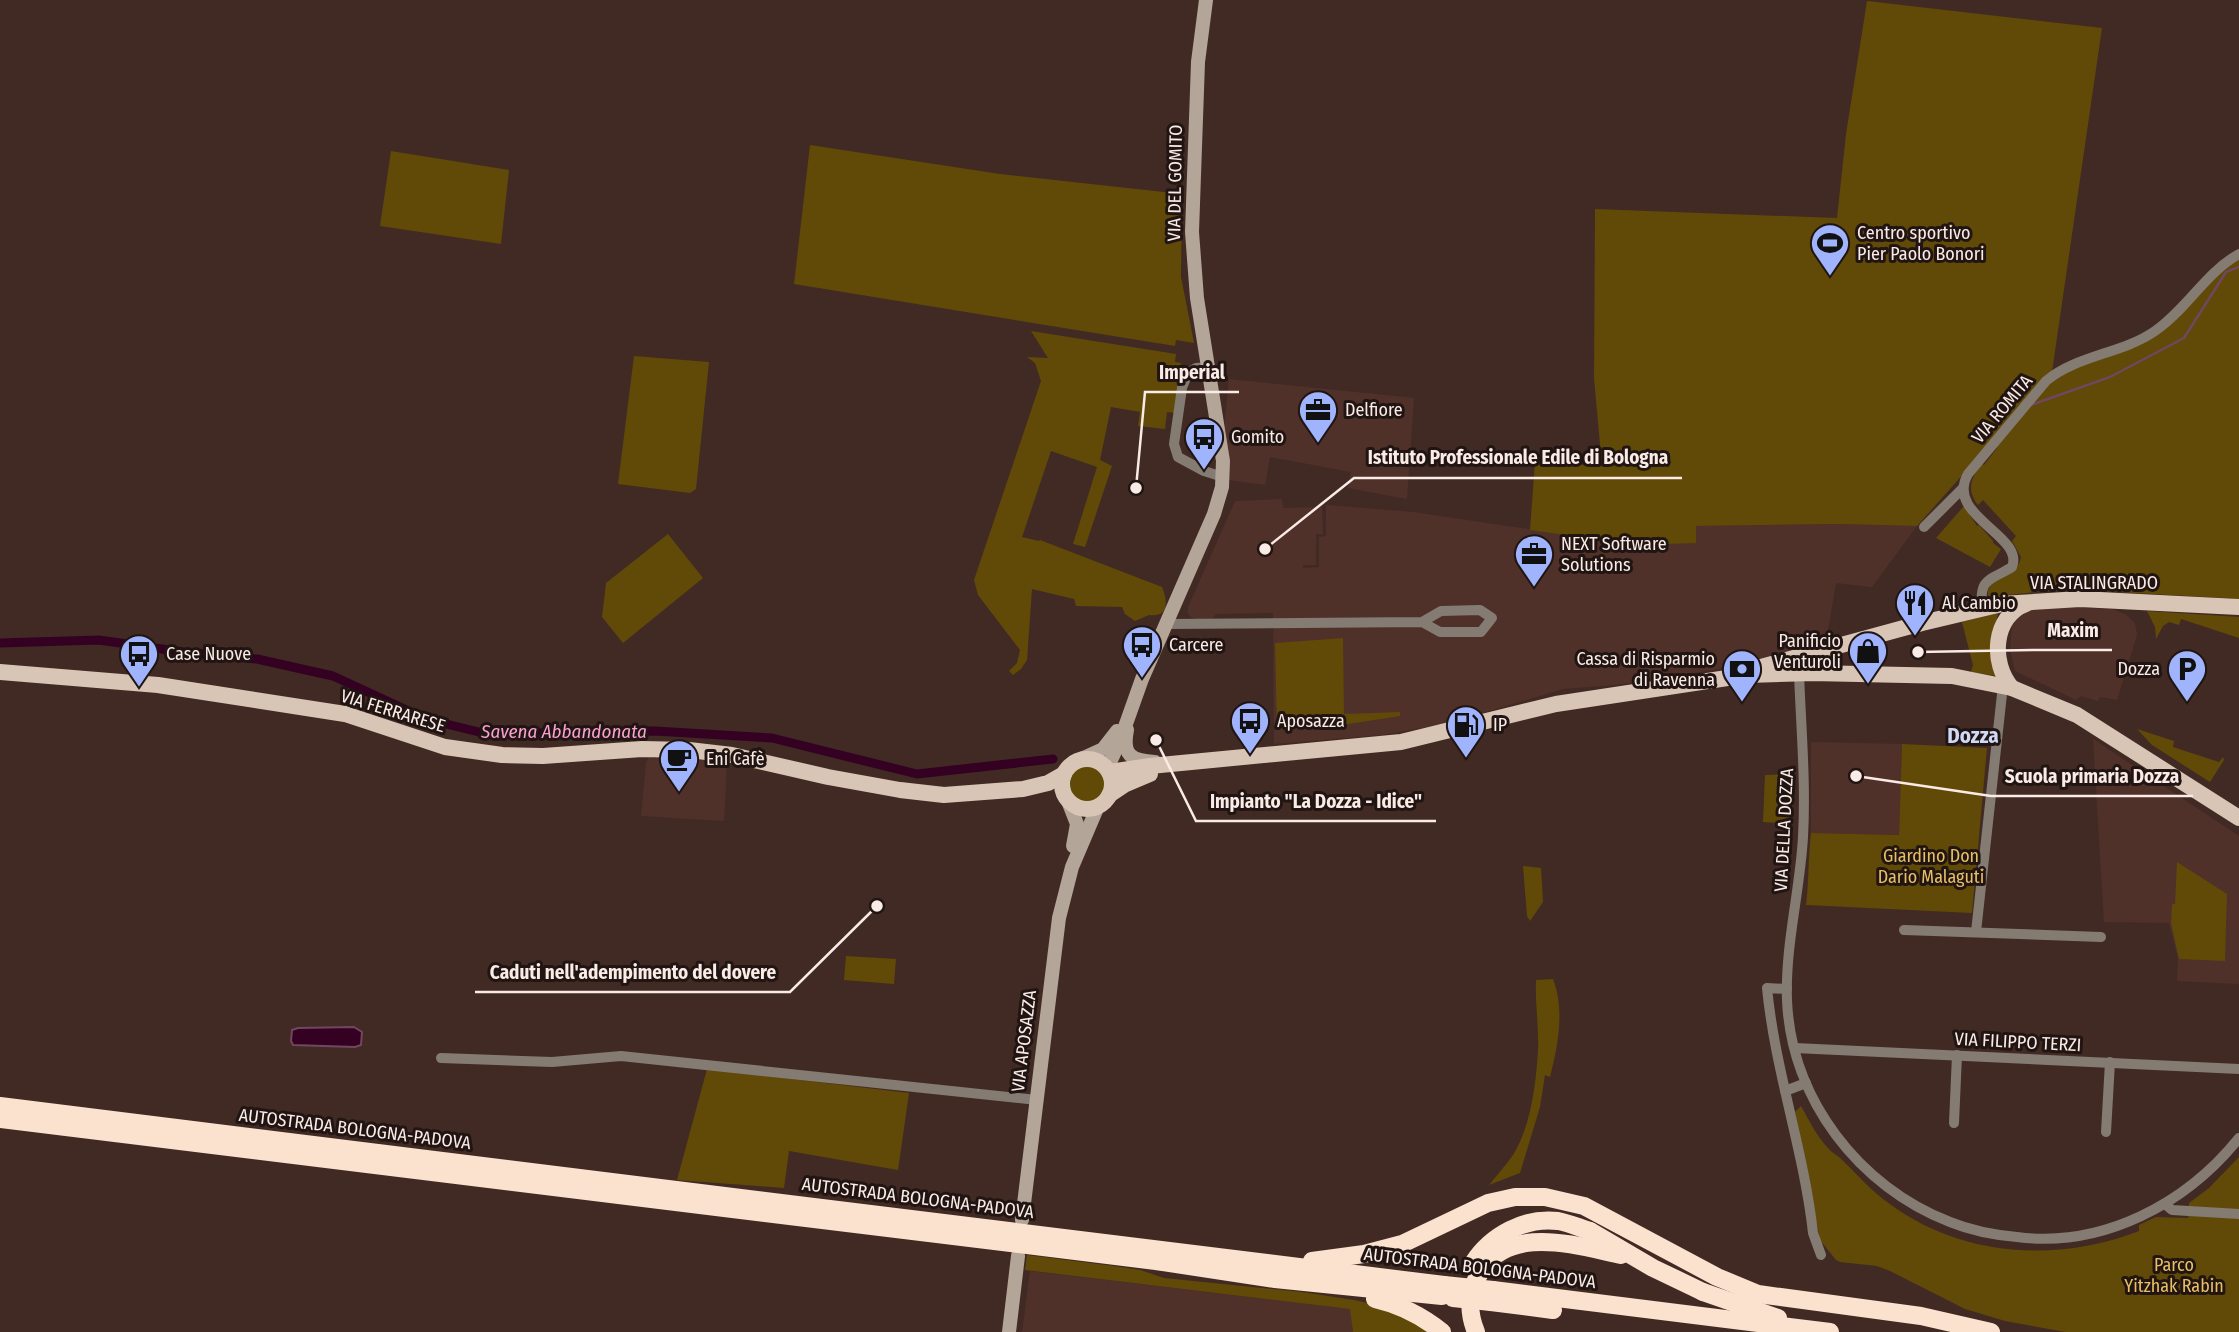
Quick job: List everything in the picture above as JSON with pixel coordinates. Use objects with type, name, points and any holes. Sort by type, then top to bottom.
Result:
[{"type":"highway","name":"AUTOSTRADA BOLOGNA-PADOVA","points":[[0,1106],[1246,1260],[1443,1290],[1833,1332]]},
{"type":"highway","name":"AUTOSTRADA BOLOGNA-PADOVA","points":[[0,1119],[1156,1261],[1275,1279],[1443,1290]]},
{"type":"highway","points":[[1246,1260],[1317,1261],[1364,1254],[1402,1244],[1488,1203],[1528,1197],[1558,1199],[1584,1206],[1717,1277],[1758,1294],[1921,1316],[1991,1332]]},
{"type":"highway","points":[[1466,1332],[1461,1308],[1463,1285],[1476,1258],[1501,1234],[1521,1225],[1541,1221],[1559,1222],[1590,1231],[1653,1268],[1703,1292],[1765,1314],[1833,1332]]},
{"type":"highway","points":[[1476,1332],[1470,1308],[1473,1288],[1480,1272],[1501,1251],[1538,1240],[1621,1255]]},
{"type":"highway","points":[[1648,1260],[1717,1277]]},
{"type":"highway","points":[[1275,1279],[1391,1303],[1418,1314],[1442,1332]]},
{"type":"highway","name":"AUTOSTRADA BOLOGNA-PADOVA","points":[[1492,1296],[1727,1332]]},
{"type":"main road","name":"VIA STALINGRADO","points":[[1708,681],[1982,608],[2039,600],[2108,599],[2239,607]]},
{"type":"main road","points":[[2007,686],[1999,658],[2002,625],[2018,607],[2039,600]]},
{"type":"main road","name":"VIA FERRARESE","points":[[0,673],[158,685],[345,714],[445,747],[511,756],[642,749],[720,753],[871,785],[937,794],[1023,789]]},
{"type":"main road","points":[[1108,771],[1401,741],[1444,733],[1556,704],[1747,675],[1799,673],[1952,676],[2007,686],[2077,715],[2239,818]]},
{"type":"main road","points":[[1067,799],[1062,784],[1064,774],[1069,765],[1081,759],[1095,760],[1108,771],[1112,784],[1104,801]]},
{"type":"main road","points":[[1023,789],[1067,799],[1083,808],[1104,801],[1124,785],[1168,765]]},
{"type":"main road","points":[[1023,789],[1048,783],[1064,774]]},
{"type":"street","name":"VIA DEL GOMITO","points":[[1108,771],[1128,715],[1214,514],[1223,477],[1221,445],[1196,287],[1192,232],[1198,62],[1206,0]]},
{"type":"street","name":"VIA ROMITA","points":[[1963,488],[1968,474],[2046,381],[2066,368],[2127,347],[2157,330],[2217,268],[2239,254]]},
{"type":"street","points":[[1208,367],[1196,368],[1188,373],[1182,388],[1174,444],[1178,457],[1204,471],[1223,477]]},
{"type":"street","points":[[1924,527],[1963,488]]},
{"type":"street","points":[[1963,488],[1966,503],[2009,548],[2014,557],[2012,567],[1991,578],[1984,585],[1980,595],[1982,608]]},
{"type":"street","points":[[1167,624],[1422,622],[1440,632],[1481,632],[1492,618],[1480,610],[1441,611],[1422,622]]},
{"type":"street","points":[[1867,638],[1871,674]]},
{"type":"street","points":[[1799,673],[1808,653]]},
{"type":"street","name":"VIA DELLA DOZZA","points":[[1799,673],[1805,768],[1803,838],[1787,989],[1788,1009],[1795,1048],[1806,1083],[1832,1131],[1864,1167],[1908,1201],[1952,1223],[2000,1236],[2058,1238],[2108,1228],[2142,1216],[2165,1204],[2200,1180],[2239,1138]]},
{"type":"street","points":[[1976,932],[2007,686]]},
{"type":"street","name":"VIA DEL GOMITO","points":[[1081,759],[1103,749],[1128,715]]},
{"type":"street","points":[[1128,715],[1125,742],[1131,756],[1138,761],[1168,765]]},
{"type":"street","name":"VIA APOSAZZA","points":[[1067,799],[1077,824],[1069,862],[1072,867]]},
{"type":"street","name":"VIA APOSAZZA","points":[[1022,1220],[1062,904],[1072,867],[1104,801]]},
{"type":"street","points":[[1903,930],[2101,937]]},
{"type":"street","points":[[1787,989],[1768,988],[1774,1038],[1815,1241],[1821,1255]]},
{"type":"street","name":"VIA FILIPPO TERZI","points":[[1795,1048],[2239,1069]]},
{"type":"street","points":[[1954,1122],[1957,1055]]},
{"type":"street","points":[[442,1058],[552,1062],[621,1056],[1037,1100]]},
{"type":"street","points":[[2106,1132],[2110,1062]]},
{"type":"street","points":[[1784,1091],[1806,1083]]},
{"type":"street","points":[[2165,1204],[2172,1210],[2239,1214]]},
{"type":"street","points":[[1009,1332],[1018,1256]]},
{"type":"shaded area","name":"Delfiore","points":[[1229,379],[1414,398],[1407,499],[1348,488],[1351,472],[1270,457],[1265,485],[1229,480],[1224,430]]},
{"type":"shaded area","points":[[1282,499],[1283,508],[1322,507],[1323,534],[1316,534],[1316,565],[1303,565],[1303,568],[1319,567],[1319,537],[1326,536],[1326,505],[1413,512],[1637,545],[1696,526],[1917,526],[1872,587],[1836,583],[1826,642],[1713,670],[1615,685],[1563,689],[1427,727],[1382,735],[1274,744],[1273,613],[1216,614],[1211,621],[1204,621],[1192,618],[1188,614],[1188,607],[1235,501]]},
{"type":"shaded area","points":[[2065,607],[2112,609],[2125,614],[2135,623],[2137,635],[2117,700],[2100,697],[2098,701],[2081,696],[2076,700],[2015,671],[2010,650],[2012,627],[2017,618],[2028,611]]},
{"type":"shaded area","points":[[2093,739],[2239,836],[2239,984],[2177,981],[2178,959],[2169,923],[2104,922]]},
{"type":"shaded area","points":[[1811,742],[1902,744],[1899,835],[1811,833]]},
{"type":"shaded area","points":[[649,757],[727,761],[724,821],[641,816],[646,763]]},
{"type":"shaded area","points":[[354,1027],[362,1032],[361,1045],[355,1047],[293,1045],[291,1041],[292,1030],[298,1028]]},
{"type":"shaded area","points":[[1030,1271],[1351,1309],[1353,1332],[1022,1332]]},
{"type":"green space","name":"Centro sportivo Pier Paolo Bonori","points":[[1867,1],[2102,28],[2052,372],[2127,347],[2186,303],[2239,257],[2239,599],[2083,590],[1988,597],[1991,584],[2014,569],[2021,557],[2012,541],[2016,536],[1983,500],[1978,505],[1972,494],[1971,484],[1978,469],[1997,448],[2023,407],[1917,526],[1696,526],[1696,543],[1637,545],[1530,530],[1535,462],[1602,466],[1594,378],[1595,209],[1837,218],[1846,134]]},
{"type":"green space","points":[[810,145],[1000,174],[1182,194],[1181,277],[1194,343],[1176,340],[1175,346],[794,284]]},
{"type":"green space","points":[[391,151],[509,170],[501,244],[380,226]]},
{"type":"green space","points":[[1031,331],[1176,354],[1175,362],[1181,363],[1175,413],[1167,412],[1165,429],[1138,426],[1140,412],[1111,407],[1100,460],[1112,466],[1085,547],[1073,544],[1097,467],[1051,451],[1022,537],[1040,540],[1162,587],[1166,603],[1163,611],[1135,621],[1125,614],[1122,607],[1076,606],[1074,599],[1032,589],[1027,660],[1013,675],[1009,671],[1017,663],[1020,650],[978,595],[974,580],[1041,381],[1035,363],[1027,357],[1048,358]]},
{"type":"green space","points":[[634,356],[709,362],[696,489],[690,493],[618,484]]},
{"type":"green space","points":[[1964,506],[1977,526],[1979,525],[2001,549],[1990,567],[1936,538]]},
{"type":"green space","points":[[668,534],[703,578],[623,643],[602,617],[606,583]]},
{"type":"green space","points":[[2147,611],[2239,617],[2239,638],[2181,619],[2179,625],[2169,622],[2163,626],[2156,639],[2155,627]]},
{"type":"green space","points":[[1998,613],[1994,631],[1996,676],[1971,672],[1973,665],[1962,622]]},
{"type":"green space","points":[[1343,638],[1344,714],[1400,712],[1400,716],[1342,725],[1277,730],[1275,643]]},
{"type":"green space","points":[[2137,729],[2174,741],[2173,747],[2219,762],[2223,757],[2224,760],[2210,782],[2152,745]]},
{"type":"green space","name":"Giardino Don Dario Malaguti","points":[[1902,744],[1987,748],[1972,913],[1806,905],[1811,833],[1899,835]]},
{"type":"green space","points":[[1087,765],[1100,771],[1106,784],[1100,797],[1087,803],[1074,797],[1068,784],[1074,771]]},
{"type":"green space","points":[[1793,774],[1792,824],[1763,822],[1765,775]]},
{"type":"green space","points":[[2177,862],[2227,894],[2225,961],[2179,959],[2171,923],[2172,904],[2175,904]]},
{"type":"green space","points":[[1523,866],[1541,868],[1543,902],[1530,921],[1527,916]]},
{"type":"green space","points":[[846,956],[896,959],[894,984],[844,980]]},
{"type":"green space","points":[[1553,979],[1559,1015],[1558,1041],[1550,1077],[1545,1075],[1540,1107],[1520,1173],[1489,1185],[1513,1155],[1524,1131],[1532,1104],[1537,1063],[1536,980]]},
{"type":"green space","points":[[707,1069],[909,1093],[898,1170],[789,1151],[784,1188],[677,1180]]},
{"type":"green space","name":"Parco Yitzhak Rabin","points":[[1801,1106],[1828,1148],[1890,1204],[1918,1222],[1947,1235],[2011,1249],[2076,1248],[2139,1231],[2139,1225],[2156,1217],[2188,1218],[2189,1203],[2209,1188],[2239,1157],[2239,1332],[2065,1332],[2005,1321],[1965,1309],[1877,1266],[1836,1260],[1820,1240],[1795,1112]]},
{"type":"green space","points":[[1027,1255],[1140,1270],[1164,1278],[1354,1300],[1377,1305],[1434,1332],[1353,1332],[1350,1309],[1025,1270]]},
{"type":"waterway","name":"Savena Abbandonata","points":[[2031,405],[2110,377],[2184,338],[2226,272],[2239,267]]},
{"type":"waterway","name":"Savena Abbandonata","points":[[0,643],[99,640],[257,659],[333,676],[426,719],[487,734],[655,731],[772,738],[917,774],[1053,759]]},
{"type":"place","name":"Centro sportivo Pier Paolo Bonori","points":[[1830,277]]},
{"type":"place","name":"Delfiore","points":[[1318,444]]},
{"type":"place","name":"Gomito","points":[[1204,471]]},
{"type":"place","name":"Imperial","points":[[1136,488]]},
{"type":"place","name":"Istituto Professionale Edile di Bologna","points":[[1265,549]]},
{"type":"place","name":"NEXT Software Solutions","points":[[1534,588]]},
{"type":"place","name":"Al Cambio","points":[[1915,637]]},
{"type":"place","name":"Maxim","points":[[1918,652]]},
{"type":"place","name":"Carcere","points":[[1142,679]]},
{"type":"place","name":"Panificio Venturoli","points":[[1868,685]]},
{"type":"place","name":"Case Nuove","points":[[139,688]]},
{"type":"place","name":"Cassa di Risparmio di Ravenna","points":[[1742,703]]},
{"type":"place","name":"Dozza","points":[[2187,703]]},
{"type":"place","name":"Impianto \"La Dozza - Idice\"","points":[[1156,740]]},
{"type":"place","name":"Aposazza","points":[[1250,755]]},
{"type":"place","name":"IP","points":[[1466,759]]},
{"type":"place","name":"Scuola primaria Dozza","points":[[1856,776]]},
{"type":"place","name":"Eni Cafè","points":[[679,793]]},
{"type":"place","name":"Caduti nell'adempimento del dovere","points":[[877,906]]},
{"type":"district","name":"Dozza","points":[[1973,736]]}]
